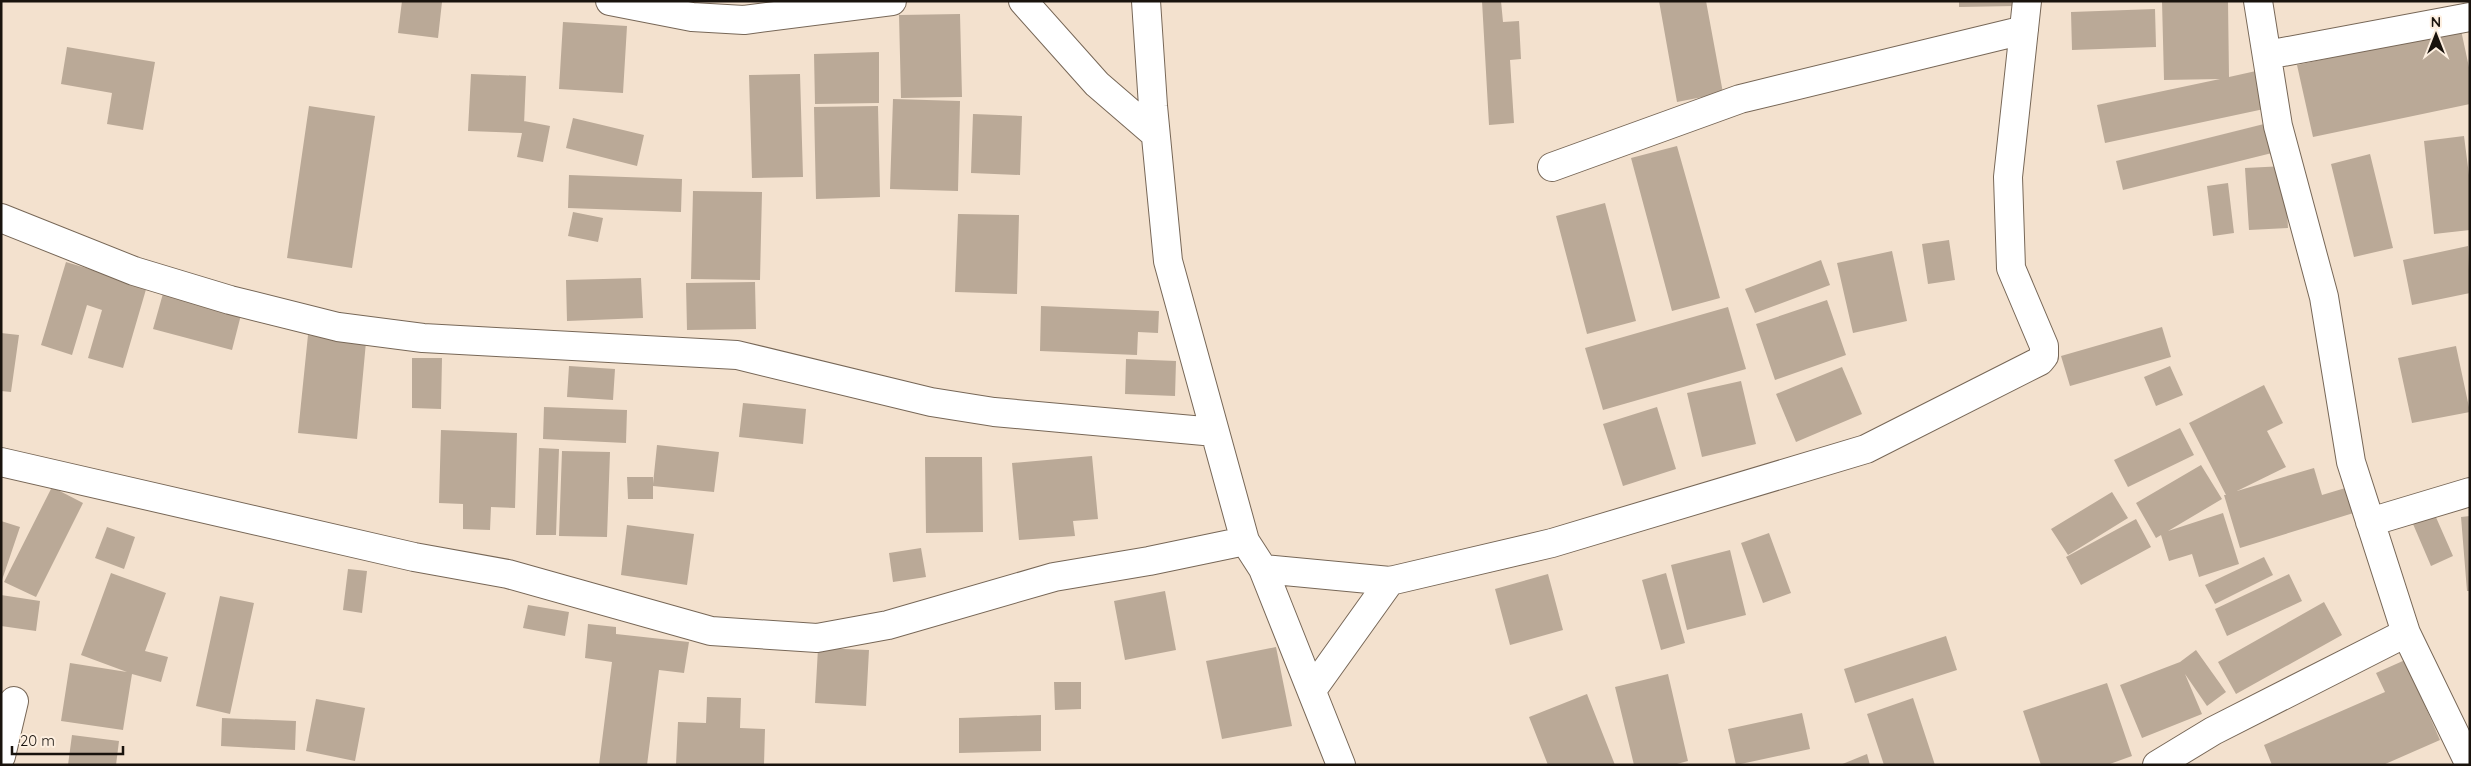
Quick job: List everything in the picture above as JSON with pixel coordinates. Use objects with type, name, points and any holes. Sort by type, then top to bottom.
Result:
[{"type":"street","points":[[610,1],[692,17],[744,20],[892,1]]},
{"type":"street","points":[[1023,1],[1097,84],[1155,134]]},
{"type":"street","points":[[1146,1],[1155,134],[1168,261],[1246,541],[1263,569],[1341,765]]},
{"type":"street","points":[[1263,569],[1390,581],[1552,543],[1866,449],[2040,361],[2044,356],[2044,346],[2011,268],[2008,177],[2027,1]]},
{"type":"street","points":[[2258,1],[2278,126],[2324,297],[2350,462],[2406,633],[2470,764]]},
{"type":"street","points":[[2267,55],[2470,17]]},
{"type":"street","points":[[1552,167],[1740,99],[2024,30]]},
{"type":"street","points":[[1,218],[134,271],[230,300],[338,327],[423,338],[737,355],[931,402],[994,412],[1216,432]]},
{"type":"street","points":[[1,462],[414,557],[508,574],[720,632],[817,638],[888,625],[1054,577],[1149,561],[1246,541]]},
{"type":"street","points":[[2370,522],[2470,492]]},
{"type":"street","points":[[1312,690],[1390,581]]},
{"type":"street","points":[[2157,765],[2213,731],[2406,633]]},
{"type":"street","points":[[1,756],[14,701]]},
{"type":"building","points":[[402,1],[442,2],[438,38],[398,33]]},
{"type":"building","points":[[1482,1],[1501,1],[1503,22],[1519,21],[1521,59],[1510,60],[1514,123],[1489,125]]},
{"type":"building","points":[[1659,1],[1706,1],[1723,93],[1677,102]]},
{"type":"building","points":[[1959,1],[2015,1],[2015,6],[1959,7]]},
{"type":"building","points":[[2162,1],[2228,1],[2229,77],[2256,71],[2264,109],[2105,143],[2097,105],[2220,79],[2164,80]]},
{"type":"building","points":[[2155,9],[2156,47],[2072,50],[2071,12]]},
{"type":"building","points":[[960,14],[962,97],[901,98],[899,15]]},
{"type":"building","points":[[563,22],[627,26],[623,93],[559,89]]},
{"type":"building","points":[[2461,30],[2470,72],[2470,104],[2313,137],[2297,65]]},
{"type":"building","points":[[67,47],[155,62],[143,130],[107,124],[112,93],[61,84]]},
{"type":"building","points":[[879,52],[879,103],[815,104],[814,54]]},
{"type":"building","points":[[471,74],[526,76],[524,121],[550,126],[543,162],[517,157],[522,133],[468,131]]},
{"type":"building","points":[[800,74],[803,177],[752,178],[749,75]]},
{"type":"building","points":[[893,99],[960,101],[958,191],[890,189]]},
{"type":"building","points":[[309,106],[375,116],[352,268],[287,258]]},
{"type":"building","points":[[878,106],[880,197],[816,199],[814,107]]},
{"type":"building","points":[[973,114],[1022,116],[1020,175],[971,173]]},
{"type":"building","points":[[573,118],[644,135],[637,166],[566,148]]},
{"type":"building","points":[[2264,124],[2272,153],[2123,190],[2116,161]]},
{"type":"building","points":[[2464,136],[2470,183],[2470,230],[2434,234],[2424,141]]},
{"type":"building","points":[[1677,146],[1720,298],[1672,311],[1631,158]]},
{"type":"building","points":[[2370,154],[2393,248],[2354,257],[2331,164]]},
{"type":"building","points":[[2285,166],[2288,228],[2249,230],[2245,168]]},
{"type":"building","points":[[569,175],[682,179],[681,212],[568,208]]},
{"type":"building","points":[[2228,183],[2234,233],[2213,236],[2207,186]]},
{"type":"building","points":[[693,191],[762,192],[760,280],[691,279]]},
{"type":"building","points":[[1605,203],[1636,321],[1587,334],[1556,216]]},
{"type":"building","points":[[573,212],[603,218],[598,242],[568,236]]},
{"type":"building","points":[[958,214],[1019,215],[1017,294],[955,292]]},
{"type":"building","points":[[1949,240],[1955,280],[1928,284],[1922,244]]},
{"type":"building","points":[[2468,246],[2470,293],[2412,305],[2403,260]]},
{"type":"building","points":[[1892,251],[1907,321],[1853,333],[1837,263]]},
{"type":"building","points":[[1821,260],[1830,285],[1755,313],[1745,289]]},
{"type":"building","points":[[66,262],[147,286],[123,368],[88,358],[102,310],[87,305],[72,355],[41,345]]},
{"type":"building","points":[[641,278],[643,318],[567,321],[566,280]]},
{"type":"building","points":[[755,282],[756,329],[687,330],[686,283]]},
{"type":"building","points":[[164,290],[242,311],[232,350],[153,329]]},
{"type":"building","points":[[1827,300],[1846,355],[1775,380],[1756,324]]},
{"type":"building","points":[[1041,306],[1159,311],[1158,333],[1138,332],[1137,355],[1040,351]]},
{"type":"building","points":[[1728,307],[1746,369],[1603,410],[1585,348]]},
{"type":"building","points":[[2162,327],[2171,357],[2070,386],[2061,356]]},
{"type":"building","points":[[1,333],[19,335],[11,392],[1,391]]},
{"type":"building","points":[[308,335],[366,342],[357,439],[298,433]]},
{"type":"building","points":[[2456,346],[2470,412],[2412,423],[2398,358]]},
{"type":"building","points":[[412,358],[442,358],[441,409],[412,408]]},
{"type":"building","points":[[1126,359],[1176,361],[1175,396],[1125,394]]},
{"type":"building","points":[[569,366],[615,369],[613,400],[567,397]]},
{"type":"building","points":[[2170,366],[2183,395],[2156,406],[2144,377]]},
{"type":"building","points":[[1842,367],[1862,414],[1796,442],[1776,394]]},
{"type":"building","points":[[1741,381],[1756,444],[1702,457],[1687,393]]},
{"type":"building","points":[[2264,385],[2283,423],[2267,431],[2286,467],[2237,491],[2314,468],[2322,495],[2352,486],[2360,511],[2240,548],[2224,495],[2226,495],[2189,423]]},
{"type":"building","points":[[743,403],[806,409],[803,444],[739,437]]},
{"type":"building","points":[[544,407],[627,410],[626,443],[543,439]]},
{"type":"building","points":[[1657,407],[1676,469],[1623,486],[1603,424]]},
{"type":"building","points":[[2180,428],[2194,455],[2128,487],[2114,460]]},
{"type":"building","points":[[441,430],[517,433],[515,508],[491,507],[490,530],[463,529],[463,504],[439,503]]},
{"type":"building","points":[[657,445],[719,452],[714,492],[653,486],[653,499],[628,499],[627,477],[653,477],[653,484]]},
{"type":"building","points":[[539,448],[559,449],[556,535],[536,535]]},
{"type":"building","points":[[562,451],[610,452],[607,537],[559,536]]},
{"type":"building","points":[[1092,456],[1098,519],[1073,521],[1075,536],[1019,540],[1012,463]]},
{"type":"building","points":[[925,457],[982,457],[983,532],[926,533]]},
{"type":"building","points":[[2201,465],[2222,499],[2168,531],[2223,513],[2239,564],[2199,577],[2192,554],[2169,561],[2161,535],[2156,538],[2136,503]]},
{"type":"building","points":[[52,487],[83,503],[36,597],[4,582]]},
{"type":"building","points":[[2112,492],[2128,518],[2068,555],[2051,529]]},
{"type":"building","points":[[2435,515],[2453,556],[2431,566],[2413,524]]},
{"type":"building","points":[[2470,516],[2470,591],[2467,591],[2461,517]]},
{"type":"building","points":[[2136,519],[2151,547],[2081,585],[2066,557]]},
{"type":"building","points":[[1,521],[20,527],[2,580],[1,580]]},
{"type":"building","points":[[627,525],[694,534],[687,585],[621,575]]},
{"type":"building","points":[[107,527],[135,537],[124,569],[95,558]]},
{"type":"building","points":[[1769,533],[1791,593],[1763,603],[1741,543]]},
{"type":"building","points":[[921,548],[926,577],[893,582],[889,553]]},
{"type":"building","points":[[1730,550],[1746,615],[1687,630],[1671,565]]},
{"type":"building","points":[[2264,557],[2273,575],[2215,604],[2205,585]]},
{"type":"building","points":[[348,569],[367,571],[362,613],[343,610]]},
{"type":"building","points":[[111,573],[166,593],[145,651],[168,657],[161,682],[132,674],[123,730],[61,721],[70,663],[127,672],[81,655]]},
{"type":"building","points":[[1666,573],[1685,643],[1661,650],[1642,580]]},
{"type":"building","points":[[1548,574],[1563,630],[1510,645],[1495,589]]},
{"type":"building","points":[[2289,574],[2302,601],[2227,636],[2215,609]]},
{"type":"building","points":[[1165,591],[1176,650],[1125,660],[1114,601]]},
{"type":"building","points":[[1,595],[40,601],[36,631],[1,626]]},
{"type":"building","points":[[220,596],[254,603],[230,714],[196,706]]},
{"type":"building","points":[[2324,602],[2342,635],[2236,694],[2218,662]]},
{"type":"building","points":[[528,605],[569,612],[565,636],[523,628]]},
{"type":"building","points":[[588,624],[616,627],[616,634],[689,642],[684,673],[659,670],[647,765],[599,765],[612,662],[585,658]]},
{"type":"building","points":[[1946,636],[1957,670],[1855,703],[1844,669]]},
{"type":"building","points":[[1276,647],[1292,726],[1222,739],[1206,661]]},
{"type":"building","points":[[818,648],[869,650],[866,706],[815,703]]},
{"type":"building","points":[[2196,650],[2226,692],[2207,706],[2185,674],[2202,714],[2142,738],[2120,685],[2180,662]]},
{"type":"building","points":[[2405,660],[2440,740],[2383,765],[2272,765],[2264,745],[2385,692],[2376,673]]},
{"type":"building","points":[[1668,674],[1688,761],[1673,765],[1634,765],[1615,687]]},
{"type":"building","points":[[1054,682],[1081,682],[1081,709],[1055,710]]},
{"type":"building","points":[[2107,683],[2132,756],[2107,765],[2041,765],[2023,711]]},
{"type":"building","points":[[1587,694],[1615,765],[1548,765],[1529,717]]},
{"type":"building","points":[[707,697],[741,698],[740,728],[765,729],[764,765],[676,765],[678,722],[706,723]]},
{"type":"building","points":[[1913,698],[1935,765],[1884,765],[1867,714]]},
{"type":"building","points":[[316,699],[365,708],[355,761],[306,751]]},
{"type":"building","points":[[1802,713],[1810,749],[1736,765],[1728,729]]},
{"type":"building","points":[[1041,715],[1041,751],[959,753],[959,718]]},
{"type":"building","points":[[222,718],[296,721],[295,750],[221,746]]},
{"type":"building","points":[[72,735],[119,741],[116,765],[68,765]]},
{"type":"building","points":[[1867,754],[1870,765],[1840,765]]}]
